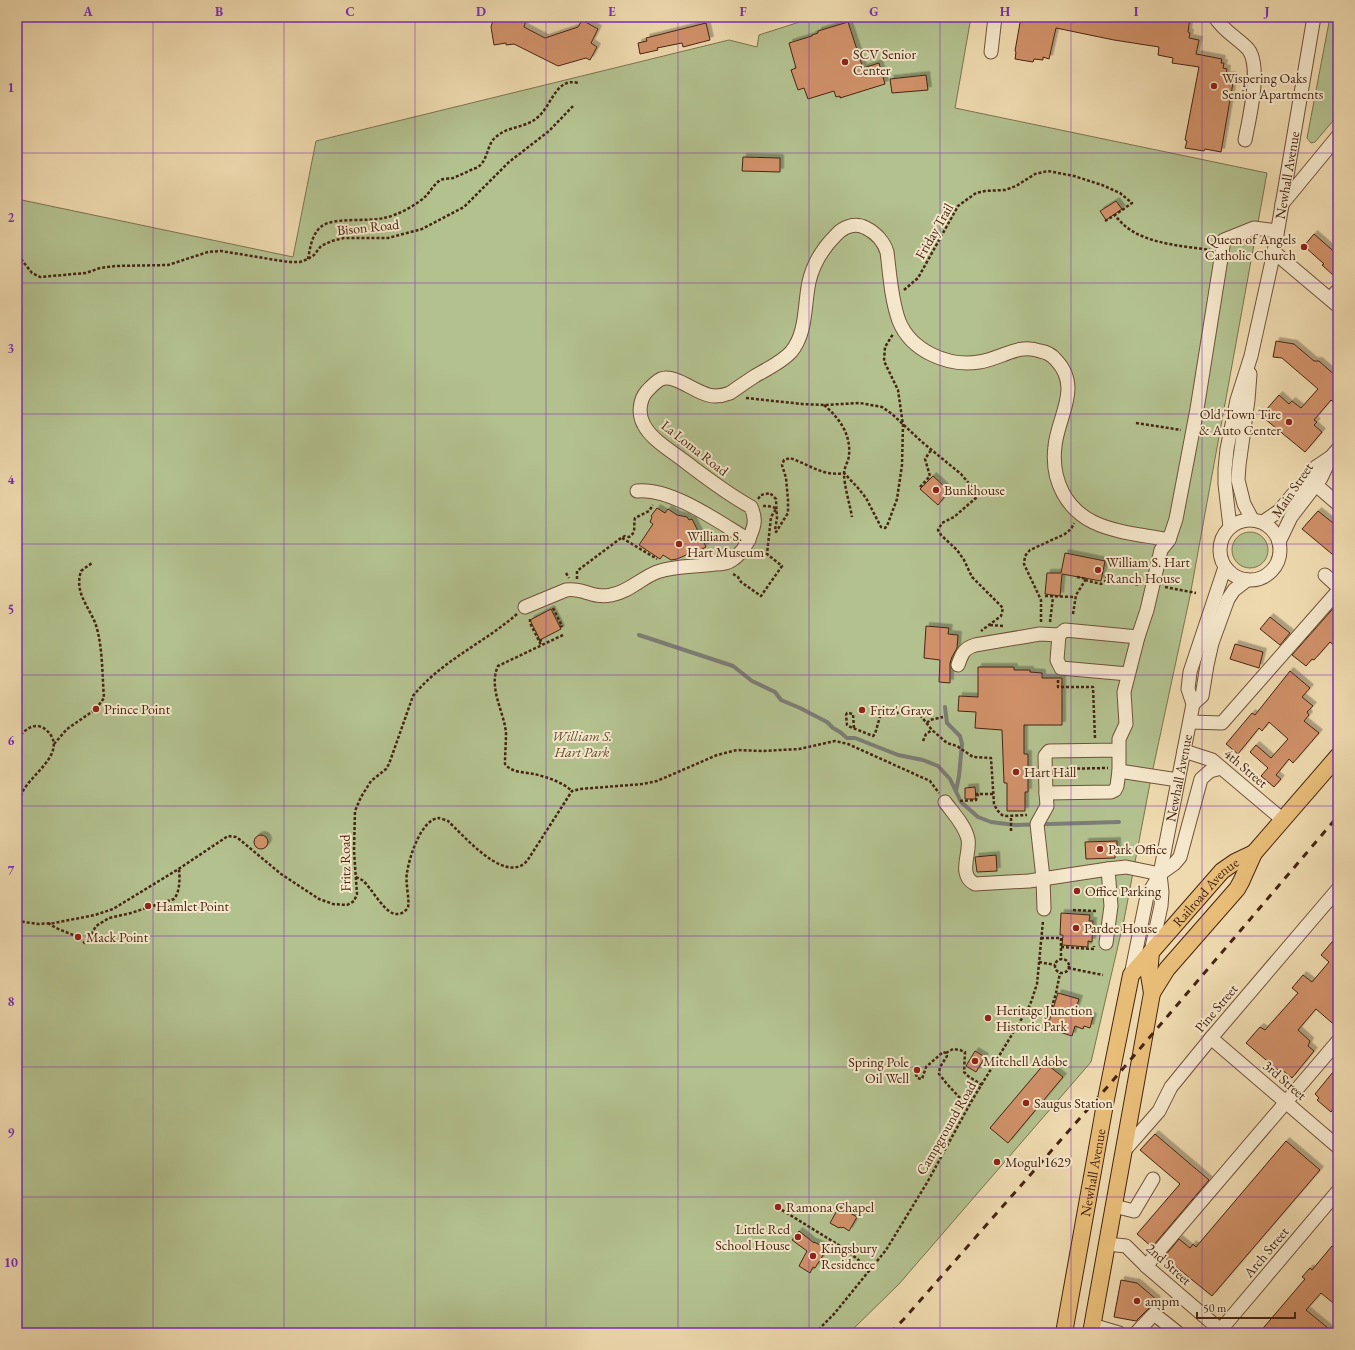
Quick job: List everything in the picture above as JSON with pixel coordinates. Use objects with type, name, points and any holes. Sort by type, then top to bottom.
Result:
[{"type":"main road","name":"Railroad Avenue","points":[[1152,993],[1167,969],[1237,889],[1254,853],[1338,756]]},
{"type":"main road","name":"Railroad Avenue","points":[[1131,975],[1222,871],[1235,862],[1254,853]]},
{"type":"main road","name":"Newhall Avenue","points":[[1091,1329],[1152,993],[1149,974],[1151,952]]},
{"type":"main road","name":"Newhall Avenue","points":[[1064,1333],[1105,1104],[1131,975]]},
{"type":"street","points":[[991,52],[995,17]]},
{"type":"street","points":[[1215,17],[1221,25],[1248,49],[1252,56],[1254,88],[1245,140]]},
{"type":"street","name":"Newhall Avenue","points":[[1230,527],[1225,484],[1227,449],[1237,400],[1251,356],[1274,252],[1314,17]]},
{"type":"street","points":[[1281,205],[1338,136]]},
{"type":"street","name":"La Loma Road","points":[[524,607],[566,590],[578,589],[592,595],[612,595],[628,589],[646,577],[657,572],[671,568],[705,566],[731,561],[739,554],[749,540],[755,523],[750,507],[711,482],[666,447],[647,430],[640,413],[643,396],[660,379],[666,378],[698,392],[715,396],[730,393],[770,368],[790,352],[799,338],[809,281],[815,264],[828,243],[842,229],[853,226],[863,226],[871,230],[885,246],[893,304],[903,329],[913,342],[925,352],[947,360],[971,362],[989,360],[1020,348],[1029,348],[1046,352],[1055,358],[1061,365],[1068,383],[1068,390],[1067,402],[1055,444],[1054,462],[1059,485],[1072,506],[1080,515],[1114,530],[1169,540]]},
{"type":"street","points":[[1046,793],[1111,792],[1115,790],[1119,775],[1119,739],[1126,724],[1124,692],[1138,636],[1147,610],[1161,550],[1169,540],[1176,519],[1224,240],[1254,228],[1277,231]]},
{"type":"street","points":[[1274,252],[1335,298]]},
{"type":"street","name":"Newhall Avenue","points":[[1251,356],[1248,400],[1238,480],[1244,504],[1257,520]]},
{"type":"street","name":"Main Street","points":[[1257,520],[1279,511],[1316,467],[1334,453]]},
{"type":"street","name":"Main Street","points":[[1279,542],[1291,517],[1321,478],[1334,453]]},
{"type":"street","points":[[1316,485],[1338,504]]},
{"type":"street","points":[[637,491],[655,491],[681,501],[749,540]]},
{"type":"street","points":[[1242,520],[1257,520],[1272,528],[1279,542],[1280,552],[1275,567],[1267,575],[1247,580],[1237,577],[1225,567],[1221,557],[1220,546],[1223,536],[1230,527],[1242,520]]},
{"type":"street","name":"Newhall Avenue","points":[[1151,952],[1161,906],[1162,892],[1160,874],[1193,704],[1188,689],[1190,672],[1225,567]]},
{"type":"street","points":[[1324,575],[1338,587]]},
{"type":"street","name":"Newhall Avenue","points":[[1193,704],[1202,696],[1212,643],[1228,599],[1234,590],[1247,580]]},
{"type":"street","points":[[1190,722],[1222,723],[1338,590]]},
{"type":"street","points":[[958,665],[964,651],[967,648],[1049,635],[1065,630],[1138,636]]},
{"type":"street","points":[[1049,635],[1061,668],[1128,674]]},
{"type":"street","points":[[1044,909],[1043,878],[1037,824],[1047,806],[1045,756],[1050,750],[1119,750]]},
{"type":"street","name":"4th Street","points":[[1184,751],[1208,758],[1283,820]]},
{"type":"street","points":[[945,802],[964,828],[969,841],[966,856],[966,872],[971,882],[975,884],[1029,881],[1126,867],[1160,874],[1174,864],[1180,856],[1201,779],[1210,771],[1221,768]]},
{"type":"street","points":[[1119,775],[1178,780]]},
{"type":"street","points":[[1100,942],[1111,906],[1108,869]]},
{"type":"street","name":"Newhall Avenue","points":[[1131,975],[1145,904],[1150,889],[1160,874]]},
{"type":"street","name":"Pine Street","points":[[1124,1151],[1158,1111],[1171,1087],[1211,1038],[1338,889]]},
{"type":"street","name":"3rd Street","points":[[1211,1038],[1338,1147]]},
{"type":"street","points":[[1146,1266],[1338,1041]]},
{"type":"street","points":[[1114,1206],[1134,1211],[1153,1178]]},
{"type":"street","name":"Arch Street","points":[[1221,1332],[1338,1192]]},
{"type":"street","name":"2nd Street","points":[[1107,1244],[1126,1246],[1146,1266],[1221,1332]]},
{"type":"street","points":[[1136,1333],[1154,1314],[1178,1333]]},
{"type":"street","points":[[1091,1329],[1119,1333]]},
{"type":"path","points":[[17,256],[32,273],[40,277],[86,273],[100,268],[115,266],[168,264],[208,252],[221,251],[288,262],[300,262],[308,259],[311,243],[321,226],[330,222],[367,221],[386,218],[420,201],[440,180],[452,178],[478,167],[486,158],[490,146],[496,136],[505,131],[521,127],[538,118],[550,104],[559,88],[566,82],[578,83]]},
{"type":"path","name":"Bison Road","points":[[308,259],[314,255],[321,246],[332,241],[344,238],[388,238],[422,229],[464,207],[509,162],[549,131],[574,104]]},
{"type":"path","name":"Friday Trail","points":[[892,294],[903,291],[918,278],[958,206],[976,193],[1005,190],[1016,186],[1035,174],[1048,171],[1074,176],[1102,185],[1120,193],[1132,202],[1115,215]]},
{"type":"path","points":[[1105,221],[1115,215],[1122,224],[1135,233],[1149,239],[1222,252]]},
{"type":"path","points":[[844,473],[866,498],[881,527],[885,528],[894,510],[900,486],[902,465],[903,424],[898,390],[884,361],[885,347],[893,333]]},
{"type":"path","points":[[735,390],[742,397],[824,405],[860,403],[882,407],[931,450],[962,474],[978,495],[964,509],[942,523],[939,527],[939,533],[957,550],[964,560],[972,577],[1003,608],[1001,616],[972,637],[967,648]]},
{"type":"path","points":[[824,405],[844,427],[848,438],[848,458],[844,473],[852,516]]},
{"type":"path","points":[[1136,423],[1192,432]]},
{"type":"path","points":[[920,487],[930,476],[925,459],[931,450]]},
{"type":"path","points":[[776,508],[761,506],[757,501],[758,498],[765,494],[773,495],[776,499],[777,518],[775,530],[776,532],[788,514],[788,492],[782,465],[784,460],[787,458],[793,459],[812,469],[829,474],[844,473]]},
{"type":"path","points":[[578,589],[577,571],[621,538],[633,535],[635,530],[635,518],[649,512],[653,506]]},
{"type":"path","points":[[738,577],[741,582],[761,596],[782,566],[767,554],[772,517],[776,508]]},
{"type":"path","points":[[1049,635],[1041,600],[1024,564],[1025,556],[1030,550],[1065,534],[1071,529],[1080,515]]},
{"type":"path","points":[[621,538],[661,561]]},
{"type":"path","points":[[17,818],[22,791],[48,761],[54,744],[67,729],[96,709],[104,698],[99,634],[80,590],[81,571],[92,563]]},
{"type":"path","points":[[1077,577],[1100,582]]},
{"type":"path","points":[[1073,614],[1075,597],[1079,588],[1086,579]]},
{"type":"path","points":[[1045,596],[1075,597]]},
{"type":"path","points":[[1049,635],[1053,597]]},
{"type":"path","name":"Fritz Road","points":[[17,920],[24,922],[48,923],[95,915],[113,909],[179,869],[224,838],[232,836],[281,874],[319,899],[333,904],[347,905],[354,901],[357,894],[354,851],[355,811],[361,797],[371,781],[386,769],[389,764],[414,696],[421,687],[461,654],[501,628],[524,607]]},
{"type":"path","points":[[556,615],[562,626],[560,627]]},
{"type":"path","points":[[530,623],[540,640],[541,645]]},
{"type":"path","points":[[563,635],[503,662],[498,666],[494,674],[494,683],[506,733],[505,764],[508,768],[514,771],[536,774],[564,784],[572,791]]},
{"type":"path","points":[[1059,664],[1058,687],[1093,687],[1095,750]]},
{"type":"path","points":[[854,728],[853,714],[847,713],[846,723],[854,728],[874,736],[879,715],[882,713],[915,713],[920,715],[932,730],[947,743],[957,746],[973,757],[992,758],[994,804],[996,810],[1002,815],[1011,818],[1042,814]]},
{"type":"path","points":[[927,723],[930,720],[943,717]]},
{"type":"path","points":[[17,738],[29,728],[40,726],[49,732],[54,744]]},
{"type":"path","points":[[923,741],[926,734],[932,730]]},
{"type":"path","points":[[356,877],[363,880],[373,894],[392,913],[399,914],[408,906],[406,874],[411,855],[420,834],[429,822],[439,818],[448,820],[493,862],[512,868],[521,866],[529,858],[572,791],[580,789],[644,784],[657,781],[717,754],[737,750],[762,751],[799,749],[835,741],[848,744],[930,781],[945,802],[952,800],[966,802],[976,800],[977,794],[993,794]]},
{"type":"path","points":[[1045,768],[1055,770],[1108,768],[1119,775]]},
{"type":"path","points":[[1011,818],[1011,829]]},
{"type":"path","points":[[48,923],[78,937],[86,944],[96,926],[109,918],[131,913],[174,899],[177,896],[179,869]]},
{"type":"path","name":"Campground Road","points":[[815,1333],[834,1314],[886,1250],[971,1102],[1030,1005],[1037,984],[1044,909]]},
{"type":"path","points":[[1073,910],[1096,911],[1096,919]]},
{"type":"path","points":[[107,911],[109,918]]},
{"type":"path","points":[[1041,938],[1061,938],[1061,960]]},
{"type":"path","points":[[1061,947],[1094,949],[1100,942]]},
{"type":"path","points":[[1055,965],[1061,960]]},
{"type":"path","points":[[1061,960],[1066,961],[1068,968]]},
{"type":"path","points":[[1039,962],[1055,965]]},
{"type":"path","points":[[1055,965],[1056,970],[1060,973]]},
{"type":"path","points":[[1060,973],[1065,972],[1068,968]]},
{"type":"path","points":[[1068,968],[1103,975]]},
{"type":"path","points":[[1046,1027],[1060,973]]},
{"type":"path","points":[[916,1074],[917,1078],[922,1079],[929,1063],[943,1052],[946,1054],[953,1049],[960,1050],[965,1052],[963,1066],[964,1072],[982,1085]]},
{"type":"path","points":[[946,1054],[947,1056],[940,1067],[939,1074],[959,1097],[971,1102]]},
{"type":"path","points":[[782,1210],[842,1247],[870,1269]]},
{"type":"green space","name":"William S. Hart Park","points":[[815,17],[971,17],[955,108],[1267,173],[1190,596],[1151,778],[1124,920],[1091,1062],[899,1284],[849,1333],[17,1333],[17,199],[293,257],[316,141],[729,40],[757,47],[759,35]]},
{"type":"green space","points":[[1330,17],[1338,17],[1338,115],[1315,142],[1311,143],[1307,138]]},
{"type":"green space","points":[[1253,532],[1263,537],[1267,543],[1267,557],[1263,563],[1257,567],[1247,568],[1237,563],[1233,557],[1232,547],[1237,537],[1243,533]]},
{"type":"building","points":[[494,17],[527,17],[524,27],[545,38],[578,27],[582,20],[598,29],[591,43],[597,47],[590,60],[586,58],[558,66],[514,44],[506,45],[506,43],[494,45],[491,27]]},
{"type":"building","name":"Wispering Oaks Senior Apartments","points":[[1021,17],[1190,17],[1188,32],[1190,33],[1189,38],[1199,40],[1196,54],[1222,59],[1221,63],[1224,63],[1223,68],[1227,69],[1226,75],[1234,77],[1221,152],[1205,149],[1204,151],[1185,148],[1187,141],[1185,140],[1199,67],[1172,63],[1173,58],[1158,55],[1159,47],[1114,40],[1056,28],[1049,59],[1043,57],[1043,60],[1034,59],[1033,62],[1015,59]]},
{"type":"building","name":"SCV Senior Center","points":[[848,22],[863,68],[879,63],[885,84],[840,98],[840,96],[836,97],[834,91],[808,99],[804,88],[798,90],[791,70],[796,68],[789,43],[812,36],[818,33],[818,31]]},
{"type":"building","points":[[706,23],[710,40],[683,47],[682,43],[657,48],[658,50],[640,54],[638,43],[647,41],[646,38]]},
{"type":"building","points":[[926,75],[928,90],[892,93],[890,79]]},
{"type":"building","points":[[743,157],[780,158],[780,172],[742,171]]},
{"type":"building","points":[[1116,201],[1122,209],[1106,220],[1100,211]]},
{"type":"building","points":[[1314,234],[1338,255],[1338,269],[1333,275],[1322,265],[1324,264],[1304,246]]},
{"type":"building","points":[[1276,341],[1294,344],[1314,361],[1319,361],[1338,378],[1338,407],[1331,400],[1314,420],[1317,422],[1314,425],[1322,432],[1305,452],[1265,419],[1266,410],[1279,395],[1289,404],[1292,401],[1301,408],[1318,389],[1282,358],[1273,357]]},
{"type":"building","points":[[933,476],[947,489],[943,494],[945,496],[938,505],[920,489]]},
{"type":"building","points":[[657,508],[665,513],[668,509],[677,515],[687,517],[689,520],[692,519],[706,547],[692,554],[691,553],[671,560],[663,555],[660,559],[639,545],[653,524],[650,522],[651,516]]},
{"type":"building","points":[[1318,511],[1338,527],[1338,559],[1302,529]]},
{"type":"building","points":[[1065,553],[1105,561],[1101,581],[1062,574],[1060,596],[1045,594],[1047,573],[1061,573]]},
{"type":"building","points":[[1338,603],[1338,649],[1330,642],[1314,660],[1312,659],[1306,666],[1292,655]]},
{"type":"building","points":[[551,609],[561,629],[540,640],[530,620]]},
{"type":"building","points":[[1270,617],[1290,633],[1280,645],[1260,629]]},
{"type":"building","points":[[926,626],[949,628],[948,634],[958,635],[957,648],[950,663],[950,683],[939,682],[940,660],[924,658]]},
{"type":"building","points":[[1235,644],[1263,652],[1259,668],[1230,659]]},
{"type":"building","points":[[978,667],[1014,667],[1014,670],[1030,670],[1030,672],[1042,673],[1042,678],[1062,678],[1062,725],[1024,725],[1024,754],[1028,754],[1028,792],[1025,792],[1025,811],[1007,811],[1007,783],[1004,783],[1002,730],[975,728],[976,712],[958,711],[959,696],[978,697]]},
{"type":"building","points":[[1290,671],[1310,688],[1302,697],[1313,706],[1307,712],[1309,715],[1304,721],[1319,733],[1293,763],[1289,759],[1276,775],[1281,779],[1274,787],[1261,776],[1268,768],[1250,752],[1256,745],[1271,758],[1288,739],[1269,722],[1262,731],[1259,728],[1238,754],[1226,744],[1252,713],[1255,715]]},
{"type":"building","points":[[975,787],[976,799],[965,799],[965,788]]},
{"type":"building","points":[[258,835],[264,835],[268,839],[268,845],[264,849],[258,849],[254,845],[254,839]]},
{"type":"building","name":"Park Office","points":[[1117,841],[1117,853],[1115,853],[1115,858],[1086,859],[1085,842]]},
{"type":"building","points":[[996,855],[997,871],[977,872],[975,857]]},
{"type":"building","name":"Pardee House","points":[[1061,913],[1090,915],[1089,921],[1093,921],[1092,942],[1088,941],[1088,947],[1062,945],[1063,935],[1060,935]]},
{"type":"building","points":[[1338,935],[1338,998],[1333,1004],[1338,1010],[1338,1028],[1316,1009],[1298,1030],[1310,1041],[1308,1046],[1314,1051],[1292,1078],[1281,1069],[1279,1071],[1246,1043],[1260,1027],[1265,1030],[1298,993],[1292,988],[1303,975],[1312,982],[1329,962],[1321,955]]},
{"type":"building","points":[[1058,993],[1079,999],[1075,1012],[1093,1017],[1090,1028],[1084,1026],[1083,1029],[1075,1026],[1072,1036],[1047,1028]]},
{"type":"building","name":"Mitchell Adobe","points":[[975,1051],[985,1057],[976,1072],[966,1066]]},
{"type":"building","name":"Saugus Station","points":[[1045,1063],[1063,1077],[1008,1143],[990,1128]]},
{"type":"building","points":[[1338,1066],[1338,1103],[1331,1112],[1317,1100],[1319,1098],[1315,1094]]},
{"type":"building","points":[[1155,1134],[1209,1180],[1152,1247],[1137,1234],[1180,1184],[1140,1150]]},
{"type":"building","points":[[1286,1141],[1320,1170],[1212,1296],[1164,1257],[1179,1239],[1190,1248],[1193,1244],[1196,1247]]},
{"type":"building","points":[[839,1207],[857,1217],[849,1231],[843,1227],[839,1228],[830,1223]]},
{"type":"building","name":"Kingsbury Residence","points":[[799,1231],[814,1243],[826,1248],[815,1268],[813,1267],[810,1273],[799,1266],[807,1251],[792,1240]]},
{"type":"building","points":[[1332,1246],[1338,1252],[1338,1307],[1321,1293],[1306,1310],[1334,1333],[1259,1333],[1305,1279],[1302,1277],[1310,1268],[1312,1270]]},
{"type":"building","name":"ampm","points":[[1121,1280],[1137,1283],[1157,1300],[1136,1321],[1114,1317]]},
{"type":"waterway","points":[[639,635],[733,666],[752,681],[775,692],[781,700],[827,722],[847,738],[855,738],[898,755],[923,760],[938,766],[950,779],[961,802],[978,817],[991,822],[1015,825],[1119,822]]},
{"type":"waterway","points":[[945,707],[947,723],[960,736],[962,744],[956,791]]},
{"type":"railway","points":[[890,1333],[904,1319],[1109,1085],[1338,816]]},
{"type":"place","name":"SCV Senior Center","points":[[845,62]]},
{"type":"place","name":"Wispering Oaks Senior Apartments","points":[[1214,86]]},
{"type":"place","name":"Queen of Angels Catholic Church","points":[[1304,247]]},
{"type":"place","name":"Old Town Tire & Auto Center","points":[[1289,422]]},
{"type":"place","name":"Bunkhouse","points":[[936,490]]},
{"type":"place","name":"William S. Hart Museum","points":[[679,544]]},
{"type":"place","name":"William S. Hart Ranch House","points":[[1098,570]]},
{"type":"place","name":"Prince Point","points":[[96,709]]},
{"type":"place","name":"Fritz' Grave","points":[[862,710]]},
{"type":"place","name":"Hart Hall","points":[[1016,772]]},
{"type":"place","name":"Park Office","points":[[1100,849]]},
{"type":"place","name":"Office Parking","points":[[1077,891]]},
{"type":"place","name":"Hamlet Point","points":[[148,906]]},
{"type":"place","name":"Pardee House","points":[[1076,928]]},
{"type":"place","name":"Mack Point","points":[[78,937]]},
{"type":"place","name":"Heritage Junction Historic Park","points":[[988,1018]]},
{"type":"place","name":"Mitchell Adobe","points":[[975,1061]]},
{"type":"place","name":"Spring Pole Oil Well","points":[[917,1070]]},
{"type":"place","name":"Saugus Station","points":[[1026,1103]]},
{"type":"place","name":"Mogul 1629","points":[[997,1162]]},
{"type":"place","name":"Ramona Chapel","points":[[778,1207]]},
{"type":"place","name":"Little Red School House","points":[[798,1237]]},
{"type":"place","name":"Kingsbury Residence","points":[[813,1256]]},
{"type":"place","name":"ampm","points":[[1137,1301]]}]
